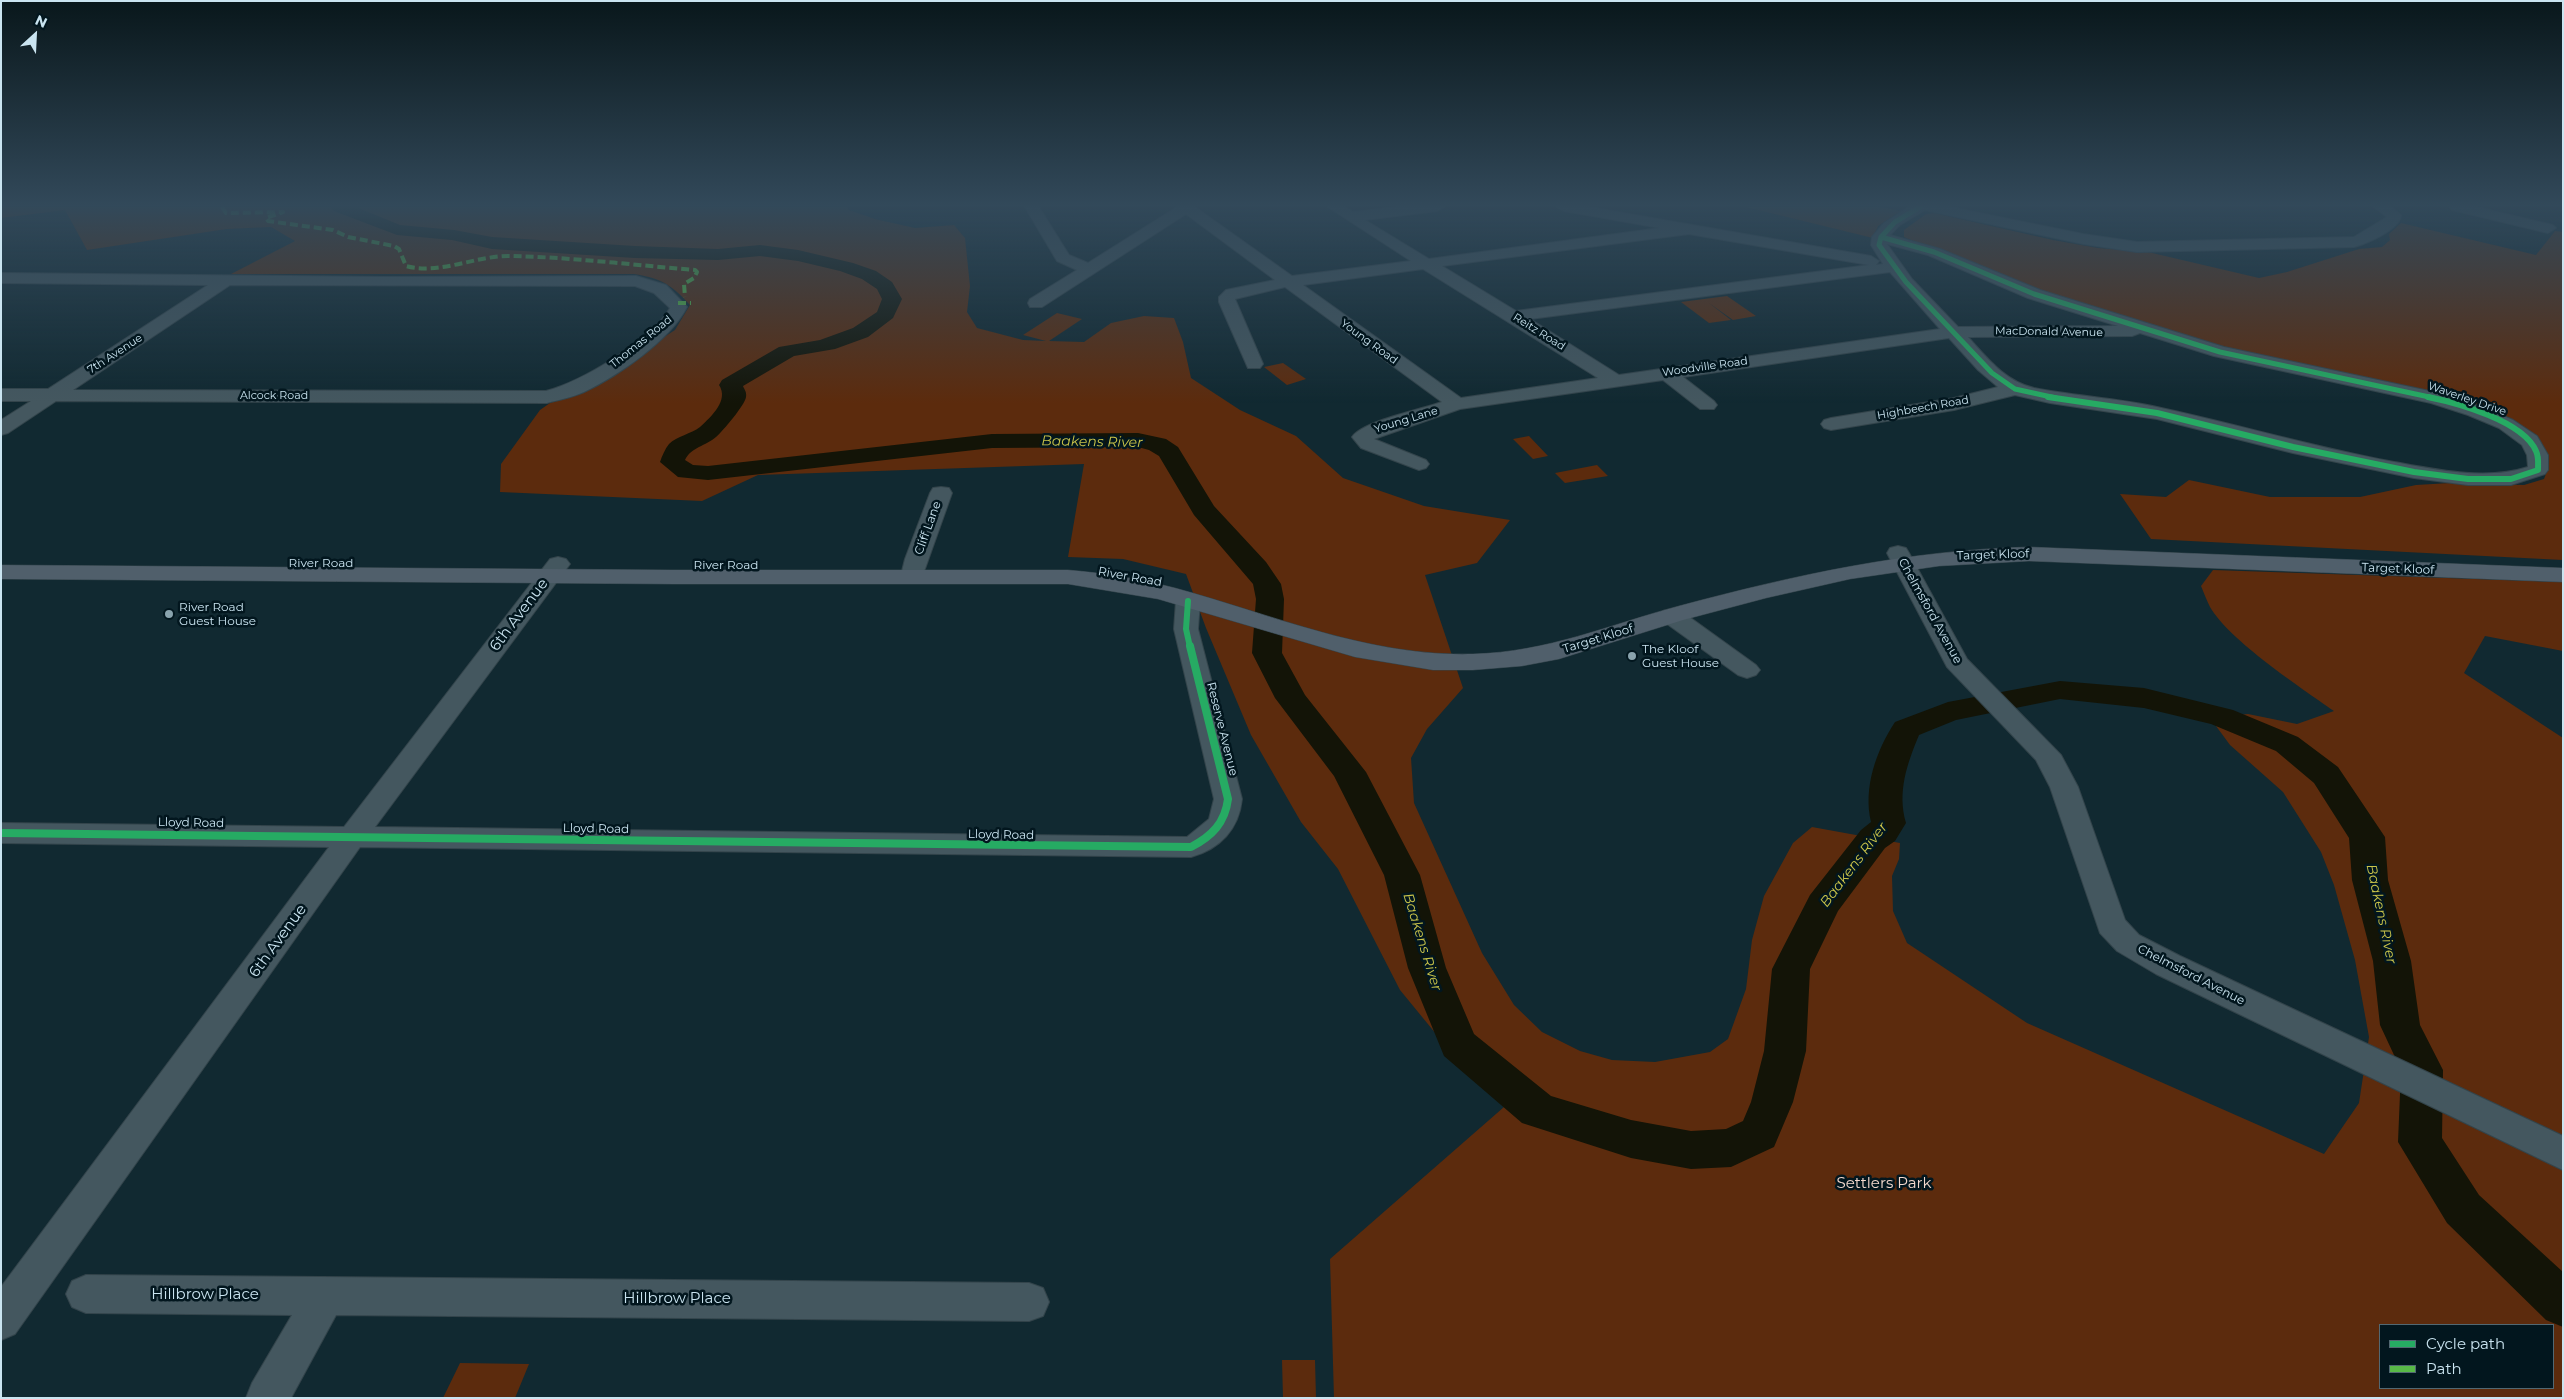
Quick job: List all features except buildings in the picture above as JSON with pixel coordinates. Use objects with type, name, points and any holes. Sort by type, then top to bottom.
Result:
[{"type":"main road","name":"Target Kloof","points":[[2140,553],[2563,575]]},
{"type":"main road","name":"Target Kloof","points":[[1438,657],[1503,648],[1560,637],[1765,579],[1901,557],[1989,554],[2140,553],[2563,566]]},
{"type":"main road","name":"Target Kloof","points":[[1438,657],[1506,660],[1568,649],[1672,616],[1901,557]]},
{"type":"main road","name":"River Road","points":[[1,562],[55,567],[676,571],[914,570],[1086,578],[1136,586],[1194,599],[1336,635],[1438,657]]},
{"type":"main road","name":"River Road","points":[[1,572],[55,567]]},
{"type":"street","points":[[1036,304],[1084,272]]},
{"type":"street","name":"Young Road","points":[[1274,272],[1458,404]]},
{"type":"street","points":[[1254,364],[1226,299],[1232,294],[1287,282],[1357,272]]},
{"type":"street","name":"Reitz Road","points":[[1439,272],[1516,316],[1614,380]]},
{"type":"street","points":[[1516,316],[1839,272]]},
{"type":"street","points":[[1900,272],[1996,377],[2015,389]]},
{"type":"street","name":"Waverley Drive","points":[[1982,272],[2034,294],[2145,327],[2220,352],[2434,398],[2501,422],[2520,432],[2531,442],[2538,455],[2538,470],[2524,477],[2507,479],[2403,470],[2333,457],[2156,412],[2015,389]]},
{"type":"street","name":"Thomas Road","points":[[1,278],[228,278],[375,282],[636,281],[660,289],[678,304],[678,310],[672,319],[626,356],[577,388],[547,397]]},
{"type":"street","name":"7th Avenue","points":[[1,429],[228,278]]},
{"type":"street","name":"MacDonald Avenue","points":[[1953,332],[2122,332],[2145,327]]},
{"type":"street","name":"Woodville Road","points":[[1458,404],[1953,332]]},
{"type":"street","points":[[2122,332],[2220,352]]},
{"type":"street","points":[[1666,373],[1707,405]]},
{"type":"street","name":"Highbeech Road","points":[[1831,424],[1954,404],[2015,389]]},
{"type":"street","name":"Alcock Road","points":[[1,395],[547,397]]},
{"type":"street","name":"Young Lane","points":[[1419,464],[1368,444],[1362,437],[1378,429],[1458,404]]},
{"type":"street","name":"Cliff Lane","points":[[914,570],[941,493]]},
{"type":"street","name":"Chelmsford Avenue","points":[[1901,557],[1949,649],[1976,685],[2047,756],[2054,766],[2064,787],[2111,925],[2128,943],[2154,958],[2563,1154]]},
{"type":"street","name":"6th Avenue","points":[[1,1320],[227,1012],[353,836],[554,570]]},
{"type":"street","name":"Reserve Avenue","points":[[1191,847],[1205,840],[1218,830],[1225,817],[1228,799],[1186,629],[1194,599]]},
{"type":"street","points":[[1672,616],[1747,670]]},
{"type":"street","name":"Lloyd Road","points":[[1,833],[1191,847]]},
{"type":"street","name":"Hillbrow Place","points":[[86,1294],[1029,1302]]},
{"type":"street","points":[[267,1398],[324,1296]]},
{"type":"green space","name":"Settlers Park","points":[[234,272],[969,272],[970,286],[967,312],[977,328],[1023,340],[1046,341],[1023,335],[1057,313],[1082,319],[1049,341],[1084,342],[1111,323],[1144,316],[1174,318],[1183,342],[1191,378],[1240,410],[1296,436],[1343,478],[1424,506],[1510,520],[1477,563],[1425,575],[1463,688],[1427,729],[1411,758],[1414,803],[1482,953],[1514,1005],[1542,1032],[1580,1051],[1612,1060],[1655,1062],[1710,1052],[1728,1039],[1746,989],[1752,940],[1764,896],[1793,843],[1812,827],[1900,843],[1899,859],[1892,876],[1893,911],[1907,943],[2027,1023],[2324,1154],[2359,1103],[2369,1037],[2355,960],[2334,885],[2321,852],[2283,792],[2230,745],[2216,726],[2222,717],[2248,714],[2297,724],[2334,711],[2285,677],[2233,634],[2210,607],[2201,586],[2213,570],[2563,582],[2563,651],[2485,636],[2464,673],[2563,738],[2563,1398],[1334,1398],[1330,1259],[1504,1107],[1450,1051],[1400,990],[1338,869],[1301,822],[1251,735],[1206,628],[1186,574],[1123,559],[1068,557],[1084,464],[758,475],[702,501],[500,492],[501,464],[540,410],[550,403],[576,394],[675,330],[690,305],[677,292],[659,280],[634,274],[231,274]]},
{"type":"green space","points":[[1987,272],[2235,272],[2259,278],[2286,272],[2563,272],[2563,560],[2151,539],[2120,494],[2166,497],[2189,480],[2270,497],[2360,497],[2416,485],[2450,483],[2524,485],[2544,479],[2548,468],[2544,451],[2494,415],[2297,368],[2100,311],[2012,283]]},
{"type":"green space","points":[[1727,296],[1756,316],[1733,320],[1709,303],[1731,320],[1709,323],[1681,302]]},
{"type":"green space","points":[[1283,363],[1306,379],[1287,385],[1264,367]]},
{"type":"green space","points":[[1529,436],[1548,456],[1533,459],[1513,439]]},
{"type":"green space","points":[[1597,465],[1608,476],[1565,483],[1555,473]]},
{"type":"green space","points":[[1282,1360],[1315,1360],[1316,1398],[1283,1398]]},
{"type":"green space","points":[[460,1363],[529,1364],[515,1398],[443,1398]]},
{"type":"waterway","name":"Baakens River","points":[[862,272],[885,286],[892,299],[886,314],[871,327],[850,337],[828,345],[786,352],[740,378],[730,385],[735,392],[735,399],[727,410],[708,432],[678,449],[672,462],[687,472],[708,473],[992,441],[1138,440],[1157,444],[1169,452],[1203,510],[1256,568],[1267,584],[1270,599],[1267,653],[1291,698],[1349,772],[1402,875],[1427,968],[1458,1044],[1537,1110],[1631,1139],[1691,1150],[1731,1148],[1759,1134],[1772,1102],[1785,1051],[1791,969],[1823,905],[1873,839],[1883,832],[1889,823],[1885,799],[1888,775],[1906,729],[1948,712],[2060,690],[2144,698],[2222,717],[2287,744],[2326,775],[2367,837],[2370,880],[2392,961],[2400,1025],[2422,1070],[2420,1142],[2463,1209],[2563,1304]]},
{"type":"marked path","points":[[685,297],[684,284],[694,278],[697,272]]},
{"type":"marked path","points":[[678,303],[691,303]]},
{"type":"cycle path","points":[[1898,272],[1985,366],[1999,379],[2015,389],[2068,400],[2139,409],[2354,461],[2414,472],[2468,479],[2511,479],[2538,470],[2537,452],[2530,441],[2506,424],[2459,405],[2220,352],[2034,294],[1982,272]]},
{"type":"cycle path","points":[[1,833],[1191,847],[1206,839],[1222,823],[1228,799],[1186,629],[1188,601]]},
{"type":"place","name":"River Road Guest House","points":[[169,614]]},
{"type":"place","name":"The Kloof Guest House","points":[[1632,656]]}]
